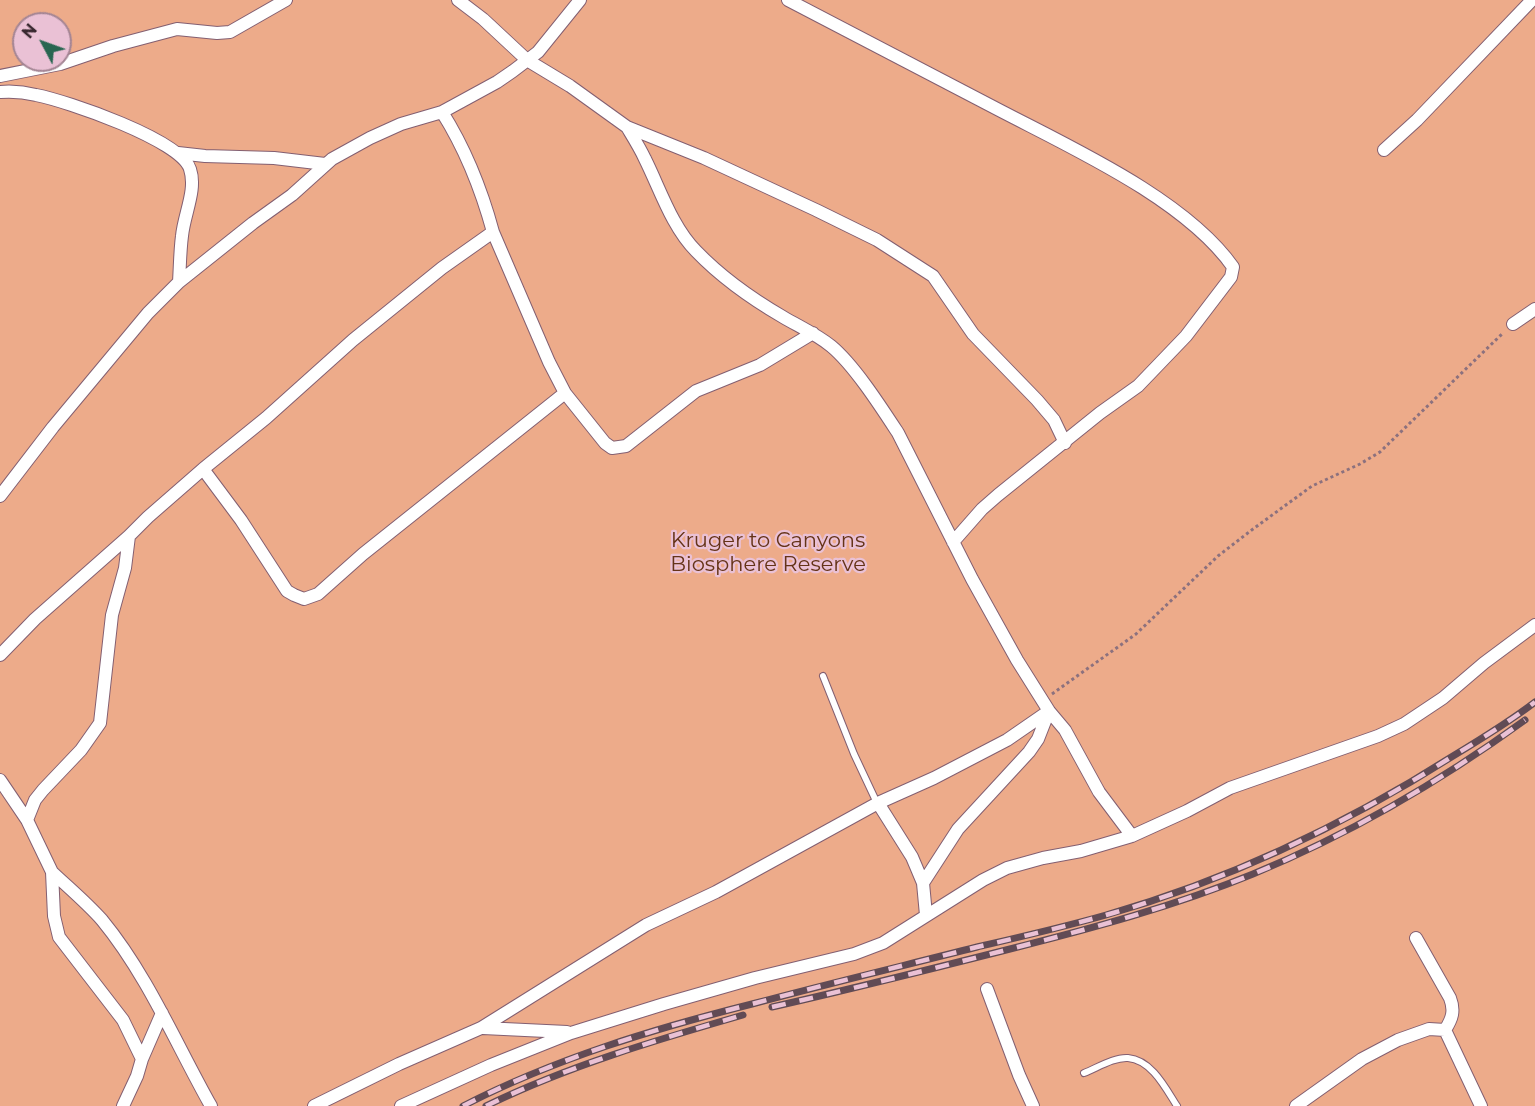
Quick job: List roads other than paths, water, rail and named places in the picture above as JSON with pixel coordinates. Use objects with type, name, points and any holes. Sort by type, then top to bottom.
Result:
[{"type":"street","points":[[0,76],[60,64],[113,46],[177,29],[230,32],[286,0]]},
{"type":"street","points":[[458,0],[483,19],[527,60],[570,86],[627,127],[704,158],[816,210],[877,240],[933,276],[973,334],[1054,420],[1065,443]]},
{"type":"street","points":[[0,496],[53,427],[148,313],[179,282],[292,195],[313,178],[325,164],[370,138],[401,124],[442,112],[497,82],[527,60],[556,32],[580,0]]},
{"type":"street","points":[[788,0],[1104,165],[1173,209],[1203,233],[1232,264],[1234,271],[1231,277],[1186,336],[1138,386],[1100,413],[982,509],[953,542]]},
{"type":"street","points":[[1384,150],[1417,120],[1532,0]]},
{"type":"street","points":[[0,92],[24,92],[73,105],[116,122],[178,153],[187,161],[193,179],[182,236],[179,282]]},
{"type":"street","points":[[442,112],[460,141],[472,168],[493,232],[549,362],[565,393],[612,448],[621,448],[636,439],[696,391],[760,365],[813,333]]},
{"type":"street","points":[[627,127],[683,235],[694,249],[739,289],[831,346],[848,364],[892,424],[1017,660],[1046,706],[1065,730],[1099,792],[1132,836]]},
{"type":"street","points":[[178,153],[273,158],[325,164]]},
{"type":"street","points":[[0,655],[35,619],[148,517],[266,418],[395,304],[493,232]]},
{"type":"street","points":[[1513,324],[1535,309]]},
{"type":"street","points":[[203,469],[241,520],[287,591],[298,598],[308,598],[318,594],[363,554],[565,393]]},
{"type":"street","points":[[27,820],[35,800],[81,750],[100,723],[112,615],[126,568],[129,536]]},
{"type":"street","points":[[401,1106],[491,1065],[571,1033],[754,978],[855,954],[891,939],[983,880],[1007,868],[1081,851],[1132,836],[1230,788],[1362,743],[1404,724],[1443,698],[1484,663],[1535,626]]},
{"type":"street","points":[[314,1106],[399,1064],[482,1028],[646,925],[716,892],[878,803],[934,778],[1007,740],[1046,706]]},
{"type":"street","points":[[923,883],[958,829],[1029,752],[1038,739],[1046,706]]},
{"type":"street","points":[[0,780],[27,820],[52,872],[101,920],[130,960],[162,1013],[211,1106]]},
{"type":"street","points":[[878,803],[912,857],[923,883],[926,915]]},
{"type":"street","points":[[52,872],[54,916],[59,937],[123,1020],[142,1059]]},
{"type":"street","points":[[1416,938],[1454,1007],[1450,1021],[1444,1030]]},
{"type":"street","points":[[987,988],[1033,1106]]},
{"type":"street","points":[[123,1106],[162,1013]]},
{"type":"street","points":[[482,1028],[571,1033]]},
{"type":"street","points":[[1296,1106],[1362,1059],[1398,1040],[1438,1028],[1444,1030],[1480,1106]]},
{"type":"lane","points":[[823,676],[854,754],[878,803]]},
{"type":"lane","points":[[1084,1073],[1124,1058],[1134,1059],[1147,1066],[1160,1079],[1177,1106]]},
{"type":"railway","points":[[463,1106],[497,1089],[568,1060],[641,1035],[808,989],[1042,932],[1152,901],[1197,885],[1286,848],[1371,805],[1484,737],[1535,702]]},
{"type":"railway","points":[[772,1007],[1072,933],[1224,886],[1325,842],[1360,824],[1428,785],[1525,720]]},
{"type":"railway","points":[[486,1106],[580,1066],[743,1015]]},
{"type":"park label","name":"Kruger to Canyons Biosphere Reserve","points":[[768,553]]}]
